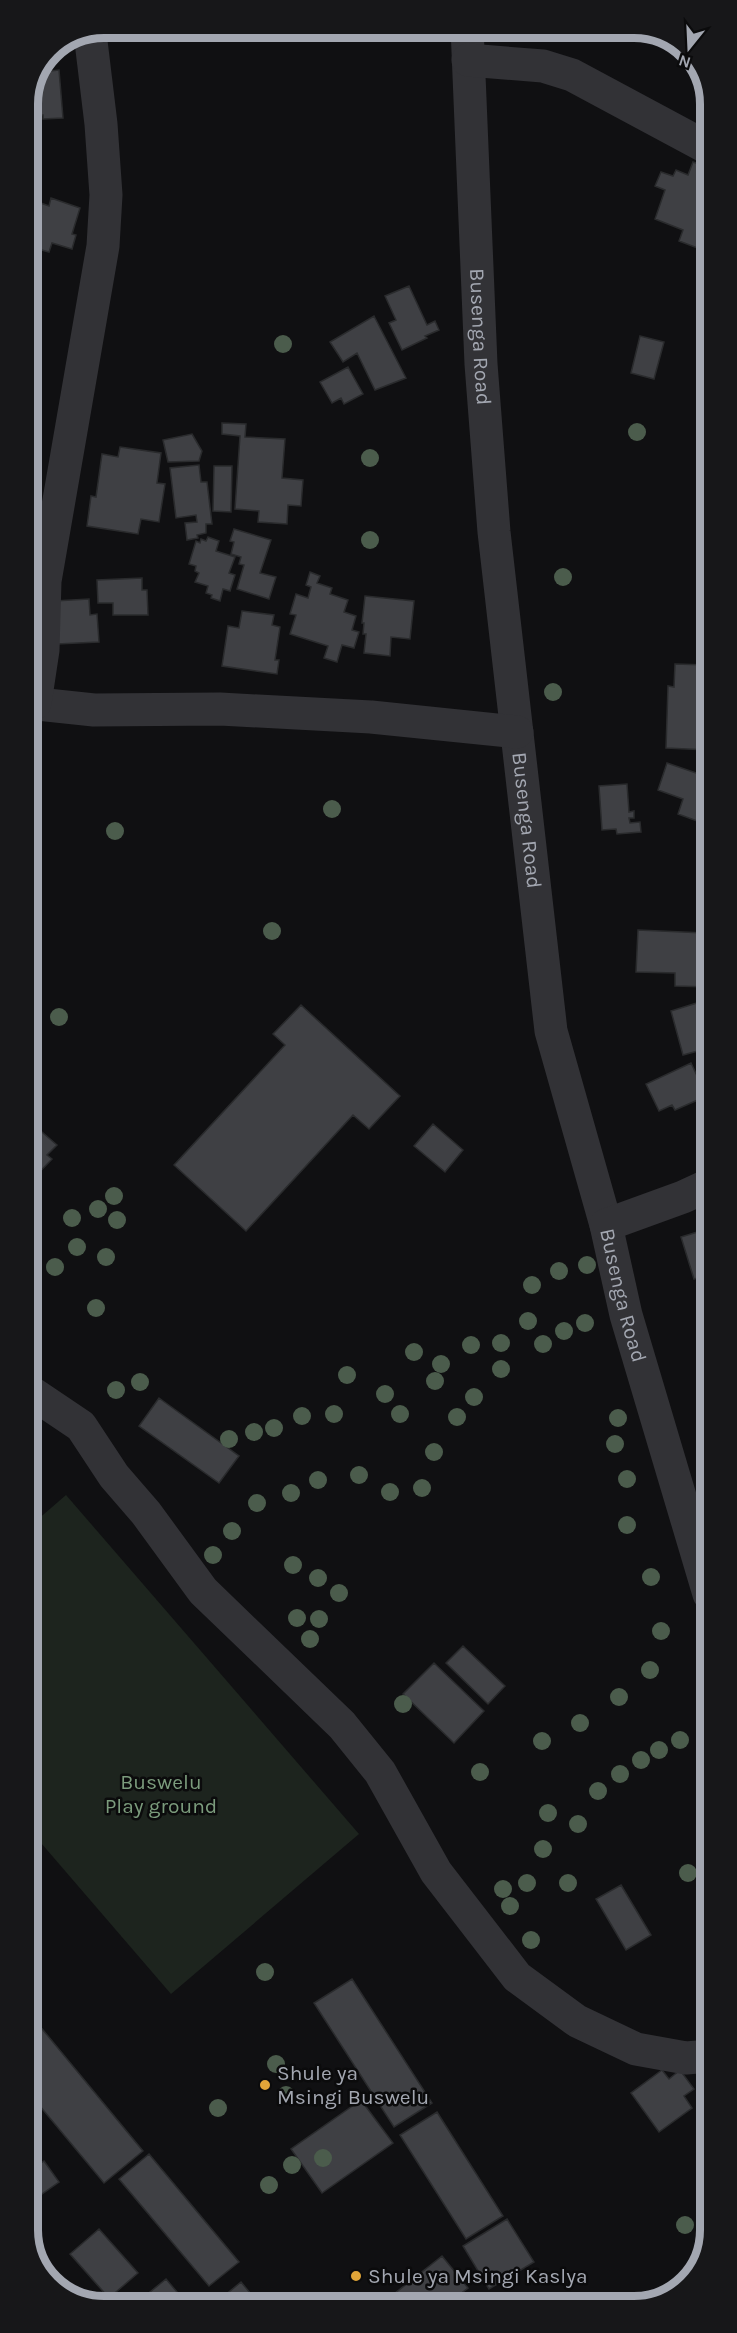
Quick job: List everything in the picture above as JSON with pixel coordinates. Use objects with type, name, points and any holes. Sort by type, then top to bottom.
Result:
[{"type":"street","name":"Busenga Road","points":[[467,38],[481,364],[494,532],[551,1031],[606,1225],[627,1315],[700,1540]]},
{"type":"street","points":[[37,679],[44,650],[45,581],[103,246],[106,195],[101,124],[91,39]]},
{"type":"street","points":[[468,60],[543,66],[572,75],[700,144]]},
{"type":"street","points":[[37,704],[94,710],[220,709],[371,717],[517,732]]},
{"type":"street","points":[[606,1225],[700,1189]]},
{"type":"street","points":[[37,1396],[81,1426],[114,1476],[146,1513],[203,1591],[342,1725],[381,1772],[436,1872],[517,1977],[577,2021],[636,2049],[686,2058],[700,2057]]},
{"type":"green space","name":"Buswelu Play ground","points":[[66,1495],[359,1834],[171,1994],[37,1838],[37,1520]]},
{"type":"building","points":[[638,38],[646,39],[655,41],[659,46]]},
{"type":"building","points":[[59,70],[63,118],[43,119],[43,115],[37,116],[39,91],[47,71]]},
{"type":"building","points":[[693,162],[700,164],[700,249],[679,241],[683,230],[655,219],[665,190],[655,186],[661,172],[673,176],[676,170],[688,175]]},
{"type":"building","points":[[51,198],[80,208],[72,234],[76,235],[72,249],[52,243],[49,252],[38,249],[41,239],[37,238],[37,202],[49,206]]},
{"type":"building","points":[[409,286],[427,325],[435,321],[439,330],[402,350],[389,323],[396,320],[385,296]]},
{"type":"building","points":[[374,316],[406,378],[375,390],[357,353],[343,362],[330,342]]},
{"type":"building","points":[[640,336],[664,342],[654,379],[631,373]]},
{"type":"building","points":[[348,367],[363,394],[344,404],[341,398],[332,403],[320,382]]},
{"type":"building","points":[[222,423],[246,424],[245,437],[285,439],[282,478],[303,480],[301,506],[288,505],[287,524],[258,522],[259,511],[235,509],[240,436],[222,434]]},
{"type":"building","points":[[192,434],[202,451],[199,461],[168,462],[163,440]]},
{"type":"building","points":[[120,447],[161,453],[157,483],[165,484],[159,522],[141,519],[138,534],[87,526],[91,496],[96,497],[102,454],[118,457]]},
{"type":"building","points":[[199,465],[201,482],[207,482],[212,524],[206,524],[206,533],[197,535],[198,538],[187,540],[185,523],[197,522],[196,515],[176,518],[170,468]]},
{"type":"building","points":[[214,466],[232,466],[231,512],[213,511]]},
{"type":"building","points":[[37,527],[46,530],[37,558]]},
{"type":"building","points":[[234,529],[271,540],[260,573],[276,577],[269,599],[237,589],[244,565],[239,564],[241,557],[231,554],[234,542],[230,541]]},
{"type":"building","points":[[208,537],[219,541],[216,551],[235,557],[229,573],[235,575],[230,591],[223,589],[220,601],[211,598],[212,595],[206,593],[208,586],[195,582],[199,573],[195,571],[196,566],[189,564],[196,541],[200,543],[201,539],[206,541]]},
{"type":"building","points":[[310,572],[320,576],[317,583],[332,588],[330,594],[348,600],[344,612],[356,616],[352,630],[359,632],[354,648],[342,645],[337,662],[324,658],[328,646],[290,634],[296,615],[290,614],[296,594],[308,598],[311,587],[306,585]]},
{"type":"building","points":[[142,578],[142,590],[147,590],[148,615],[113,615],[113,603],[98,603],[97,580]]},
{"type":"building","points":[[365,596],[414,601],[410,639],[391,637],[390,656],[364,653],[366,634],[363,634],[364,623],[362,623]]},
{"type":"building","points":[[89,599],[90,615],[97,614],[99,642],[57,644],[54,601]]},
{"type":"building","points":[[242,611],[274,615],[272,625],[280,627],[275,660],[279,660],[277,674],[222,666],[228,626],[239,628]]},
{"type":"building","points":[[675,664],[700,665],[700,750],[666,748],[668,686],[674,687]]},
{"type":"building","points":[[667,763],[700,774],[700,822],[678,814],[683,799],[658,790]]},
{"type":"building","points":[[627,784],[629,812],[634,811],[634,818],[629,818],[630,823],[640,822],[641,832],[617,834],[616,829],[602,830],[599,786]]},
{"type":"building","points":[[638,930],[700,933],[700,987],[675,986],[675,973],[636,972]]},
{"type":"building","points":[[700,1002],[700,1050],[683,1055],[671,1011]]},
{"type":"building","points":[[301,1005],[400,1096],[369,1129],[353,1115],[246,1231],[174,1165],[285,1045],[273,1034]]},
{"type":"building","points":[[691,1063],[700,1082],[700,1099],[675,1110],[672,1105],[659,1111],[646,1084]]},
{"type":"building","points":[[433,1124],[463,1150],[445,1172],[414,1146]]},
{"type":"building","points":[[37,1128],[57,1145],[47,1155],[52,1159],[37,1175]]},
{"type":"building","points":[[700,1231],[700,1277],[694,1279],[681,1237]]},
{"type":"building","points":[[159,1398],[239,1456],[219,1483],[139,1426]]},
{"type":"building","points":[[463,1646],[505,1686],[488,1704],[446,1663]]},
{"type":"building","points":[[434,1663],[484,1711],[454,1743],[403,1694]]},
{"type":"building","points":[[621,1885],[651,1935],[626,1950],[596,1899]]},
{"type":"building","points":[[352,1979],[432,2103],[394,2127],[314,2003]]},
{"type":"building","points":[[37,2023],[143,2151],[104,2183],[37,2103]]},
{"type":"building","points":[[662,2070],[669,2079],[680,2070],[694,2089],[684,2096],[692,2108],[659,2132],[631,2093]]},
{"type":"building","points":[[361,2100],[393,2143],[322,2193],[291,2149]]},
{"type":"building","points":[[437,2112],[503,2216],[466,2239],[400,2135]]},
{"type":"building","points":[[149,2154],[239,2262],[209,2286],[119,2179]]},
{"type":"building","points":[[44,2161],[59,2182],[37,2197],[37,2166]]},
{"type":"building","points":[[507,2219],[534,2262],[489,2289],[463,2246]]},
{"type":"building","points":[[99,2229],[138,2273],[112,2295],[106,2295],[70,2254]]},
{"type":"building","points":[[442,2256],[468,2288],[458,2296],[392,2296]]},
{"type":"building","points":[[166,2279],[180,2295],[146,2295]]},
{"type":"building","points":[[241,2282],[252,2295],[225,2295]]},
{"type":"place","name":"Shule ya Msingi Buswelu","points":[[265,2085]]},
{"type":"place","name":"Shule ya Msingi Kaslya","points":[[356,2276]]}]
